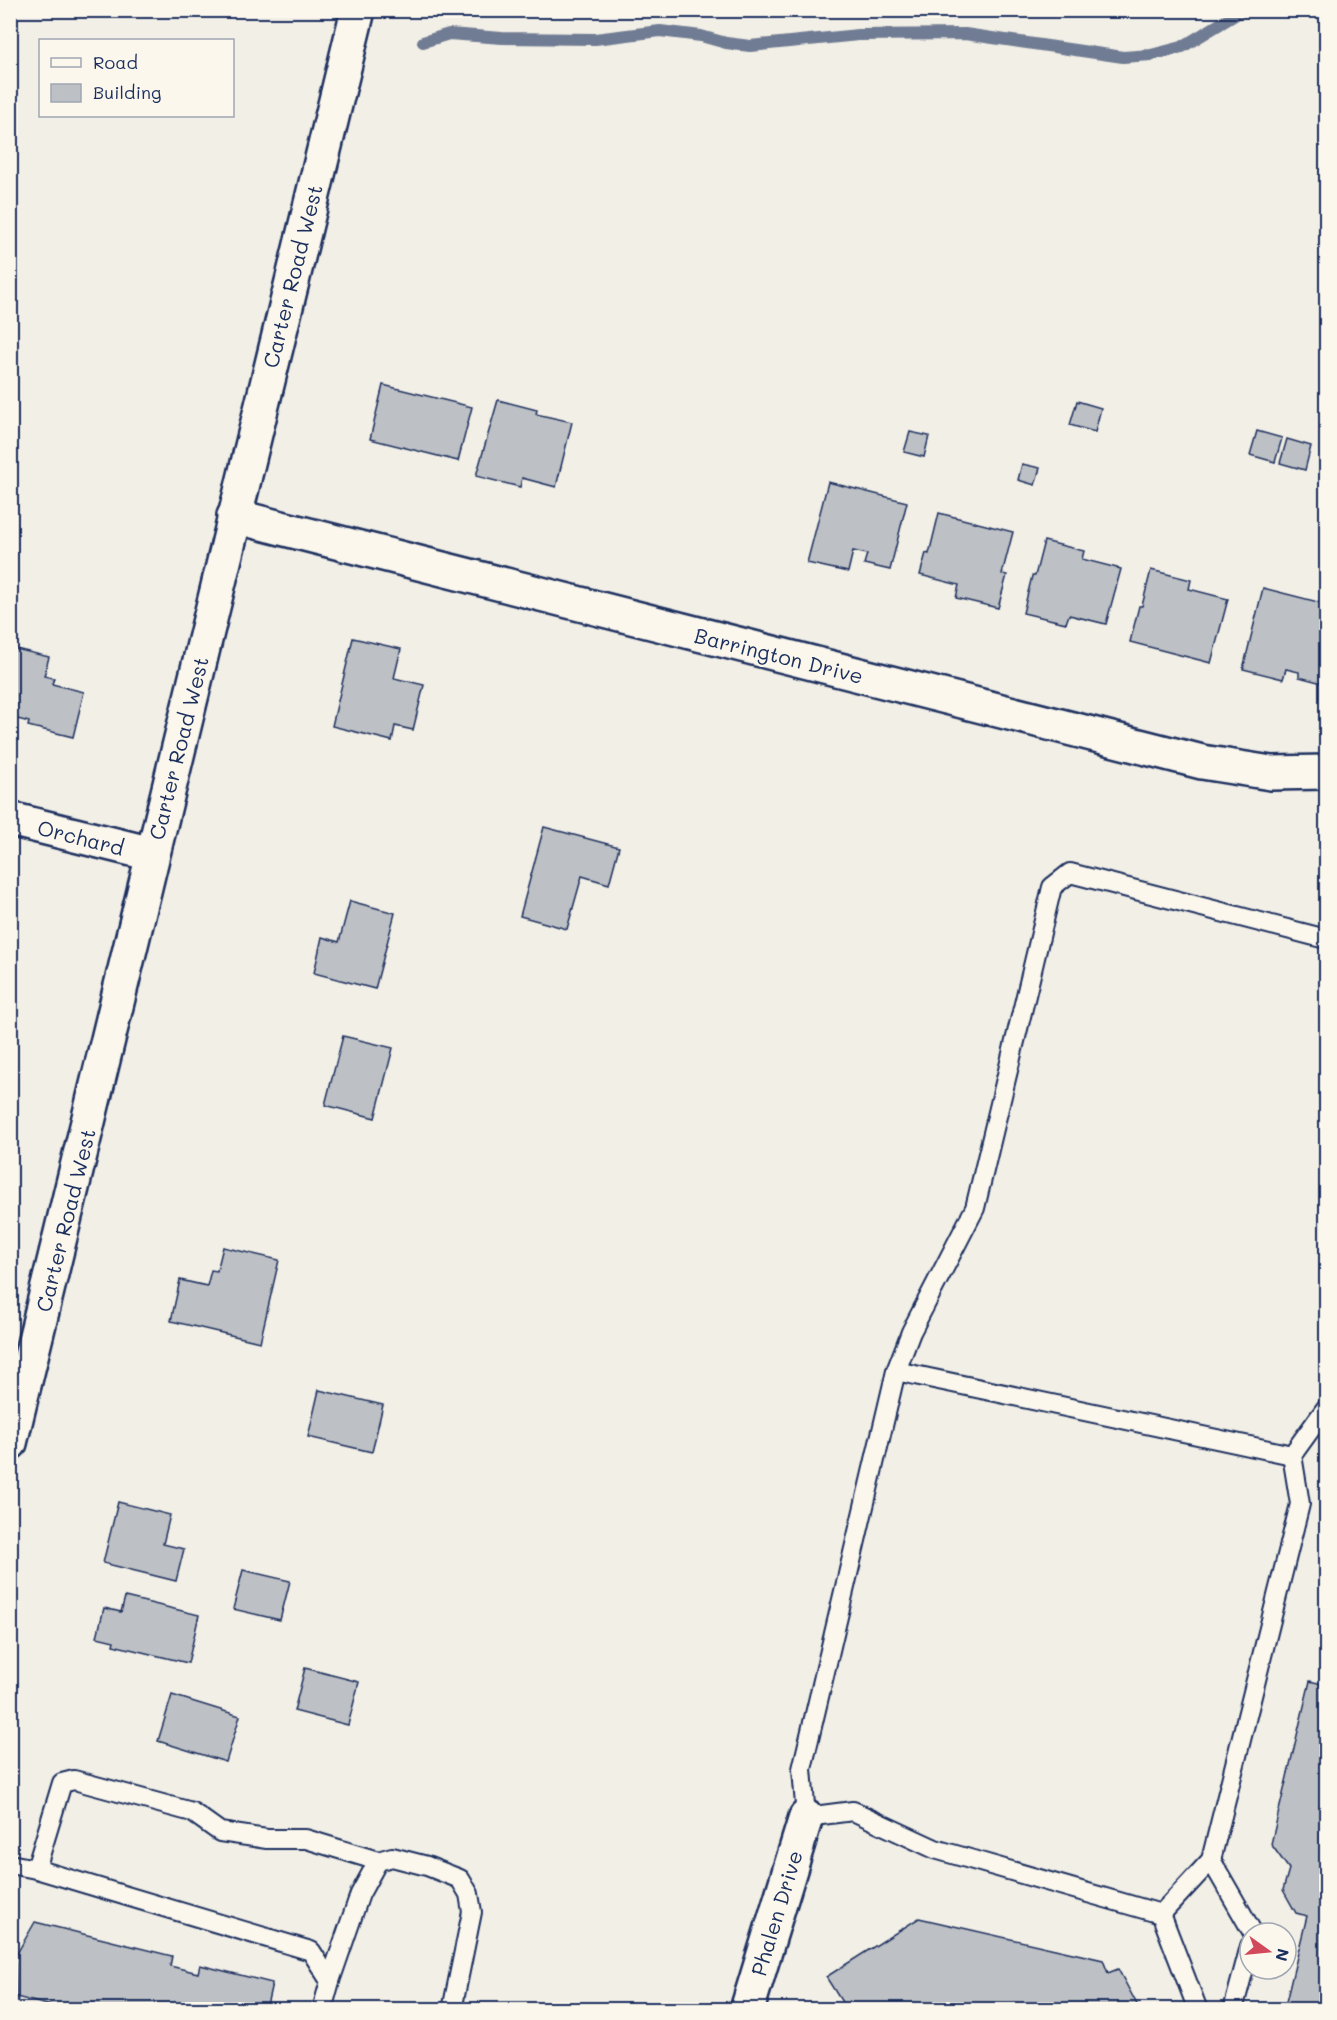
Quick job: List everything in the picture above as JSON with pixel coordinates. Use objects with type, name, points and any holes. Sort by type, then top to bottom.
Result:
[{"type":"street","name":"Carter Road West","points":[[10,1443],[358,10]]},
{"type":"street","name":"Barrington Drive","points":[[234,516],[1202,762],[1271,773],[1326,772]]},
{"type":"street","name":"Orchard","points":[[10,819],[152,855]]},
{"type":"street","name":"Phalen Drive","points":[[747,2010],[806,1817]]},
{"type":"lane","points":[[1161,1914],[935,1849],[853,1811],[806,1817],[802,1769],[896,1371],[911,1332],[975,1208],[1052,887],[1070,873],[1326,939]]},
{"type":"lane","points":[[896,1371],[1292,1455]]},
{"type":"lane","points":[[1161,1914],[1211,1860],[1300,1504],[1292,1455],[1326,1408]]},
{"type":"lane","points":[[36,1869],[62,1784],[74,1780],[192,1812],[220,1832],[267,1839],[306,1839],[378,1861],[392,1857],[436,1869],[460,1879],[469,1894],[472,1912],[452,2010]]},
{"type":"lane","points":[[1211,1860],[1246,1921]]},
{"type":"lane","points":[[322,2010],[360,1894],[378,1861]]},
{"type":"lane","points":[[10,1864],[36,1869],[311,1951],[330,1981]]},
{"type":"lane","points":[[1161,1914],[1198,2010]]},
{"type":"lane","points":[[1233,2010],[1241,1981]]},
{"type":"building","points":[[383,385],[472,407],[458,461],[370,439]]},
{"type":"building","points":[[498,400],[537,410],[536,414],[572,422],[556,487],[522,478],[520,487],[476,476]]},
{"type":"building","points":[[1077,401],[1101,408],[1095,432],[1070,425]]},
{"type":"building","points":[[1257,431],[1282,438],[1275,462],[1250,455]]},
{"type":"building","points":[[910,432],[929,436],[924,457],[904,452]]},
{"type":"building","points":[[1287,439],[1311,446],[1305,470],[1280,463]]},
{"type":"building","points":[[1022,464],[1040,468],[1035,485],[1018,480]]},
{"type":"building","points":[[828,482],[907,502],[890,570],[864,564],[867,554],[853,551],[848,572],[807,563]]},
{"type":"building","points":[[939,513],[1013,532],[1002,574],[1007,575],[998,608],[956,598],[959,585],[920,575],[926,553],[929,554]]},
{"type":"building","points":[[1044,541],[1084,551],[1082,559],[1121,569],[1106,624],[1069,615],[1066,623],[1023,613]]},
{"type":"building","points":[[1151,570],[1191,580],[1189,589],[1228,599],[1211,663],[1130,642]]},
{"type":"building","points":[[1263,588],[1326,604],[1326,684],[1299,677],[1299,672],[1286,669],[1283,679],[1243,669]]},
{"type":"building","points":[[353,638],[401,649],[394,678],[424,685],[413,730],[395,726],[392,741],[332,726]]},
{"type":"building","points":[[12,648],[49,657],[44,676],[54,678],[52,684],[84,692],[73,737],[28,726],[29,722],[10,717]]},
{"type":"building","points":[[544,827],[619,847],[609,884],[582,876],[567,929],[520,916]]},
{"type":"building","points":[[350,901],[395,913],[375,989],[314,973],[322,937],[339,942]]},
{"type":"building","points":[[343,1036],[393,1048],[375,1118],[325,1105]]},
{"type":"building","points":[[223,1247],[279,1260],[260,1342],[171,1321],[180,1280],[207,1286],[211,1270],[217,1271]]},
{"type":"building","points":[[319,1390],[383,1405],[372,1452],[308,1437]]},
{"type":"building","points":[[118,1502],[170,1515],[163,1544],[184,1549],[176,1581],[103,1563]]},
{"type":"building","points":[[243,1570],[290,1581],[280,1620],[233,1609]]},
{"type":"building","points":[[125,1597],[199,1615],[188,1663],[113,1645],[114,1641],[97,1637],[104,1608],[121,1612]]},
{"type":"building","points":[[305,1668],[359,1682],[348,1725],[294,1711]]},
{"type":"building","points":[[1310,1681],[1326,1685],[1326,2010],[1284,2010],[1291,1981],[1298,1981],[1298,1953],[1307,1916],[1296,1913],[1283,1890],[1289,1869],[1271,1844]]},
{"type":"building","points":[[172,1695],[240,1716],[226,1762],[158,1741]]},
{"type":"building","points":[[919,1918],[1103,1960],[1108,1973],[1118,1969],[1140,2010],[847,2010],[826,1977]]},
{"type":"building","points":[[35,1922],[172,1956],[170,1966],[198,1973],[200,1965],[272,1983],[266,2010],[67,2010],[16,1997],[15,1957]]},
{"type":"waterway","points":[[423,42],[449,34],[502,38],[595,39],[660,31],[701,36],[726,43],[750,46],[858,35],[965,34],[1123,57],[1151,55],[1182,47],[1243,10]]}]
